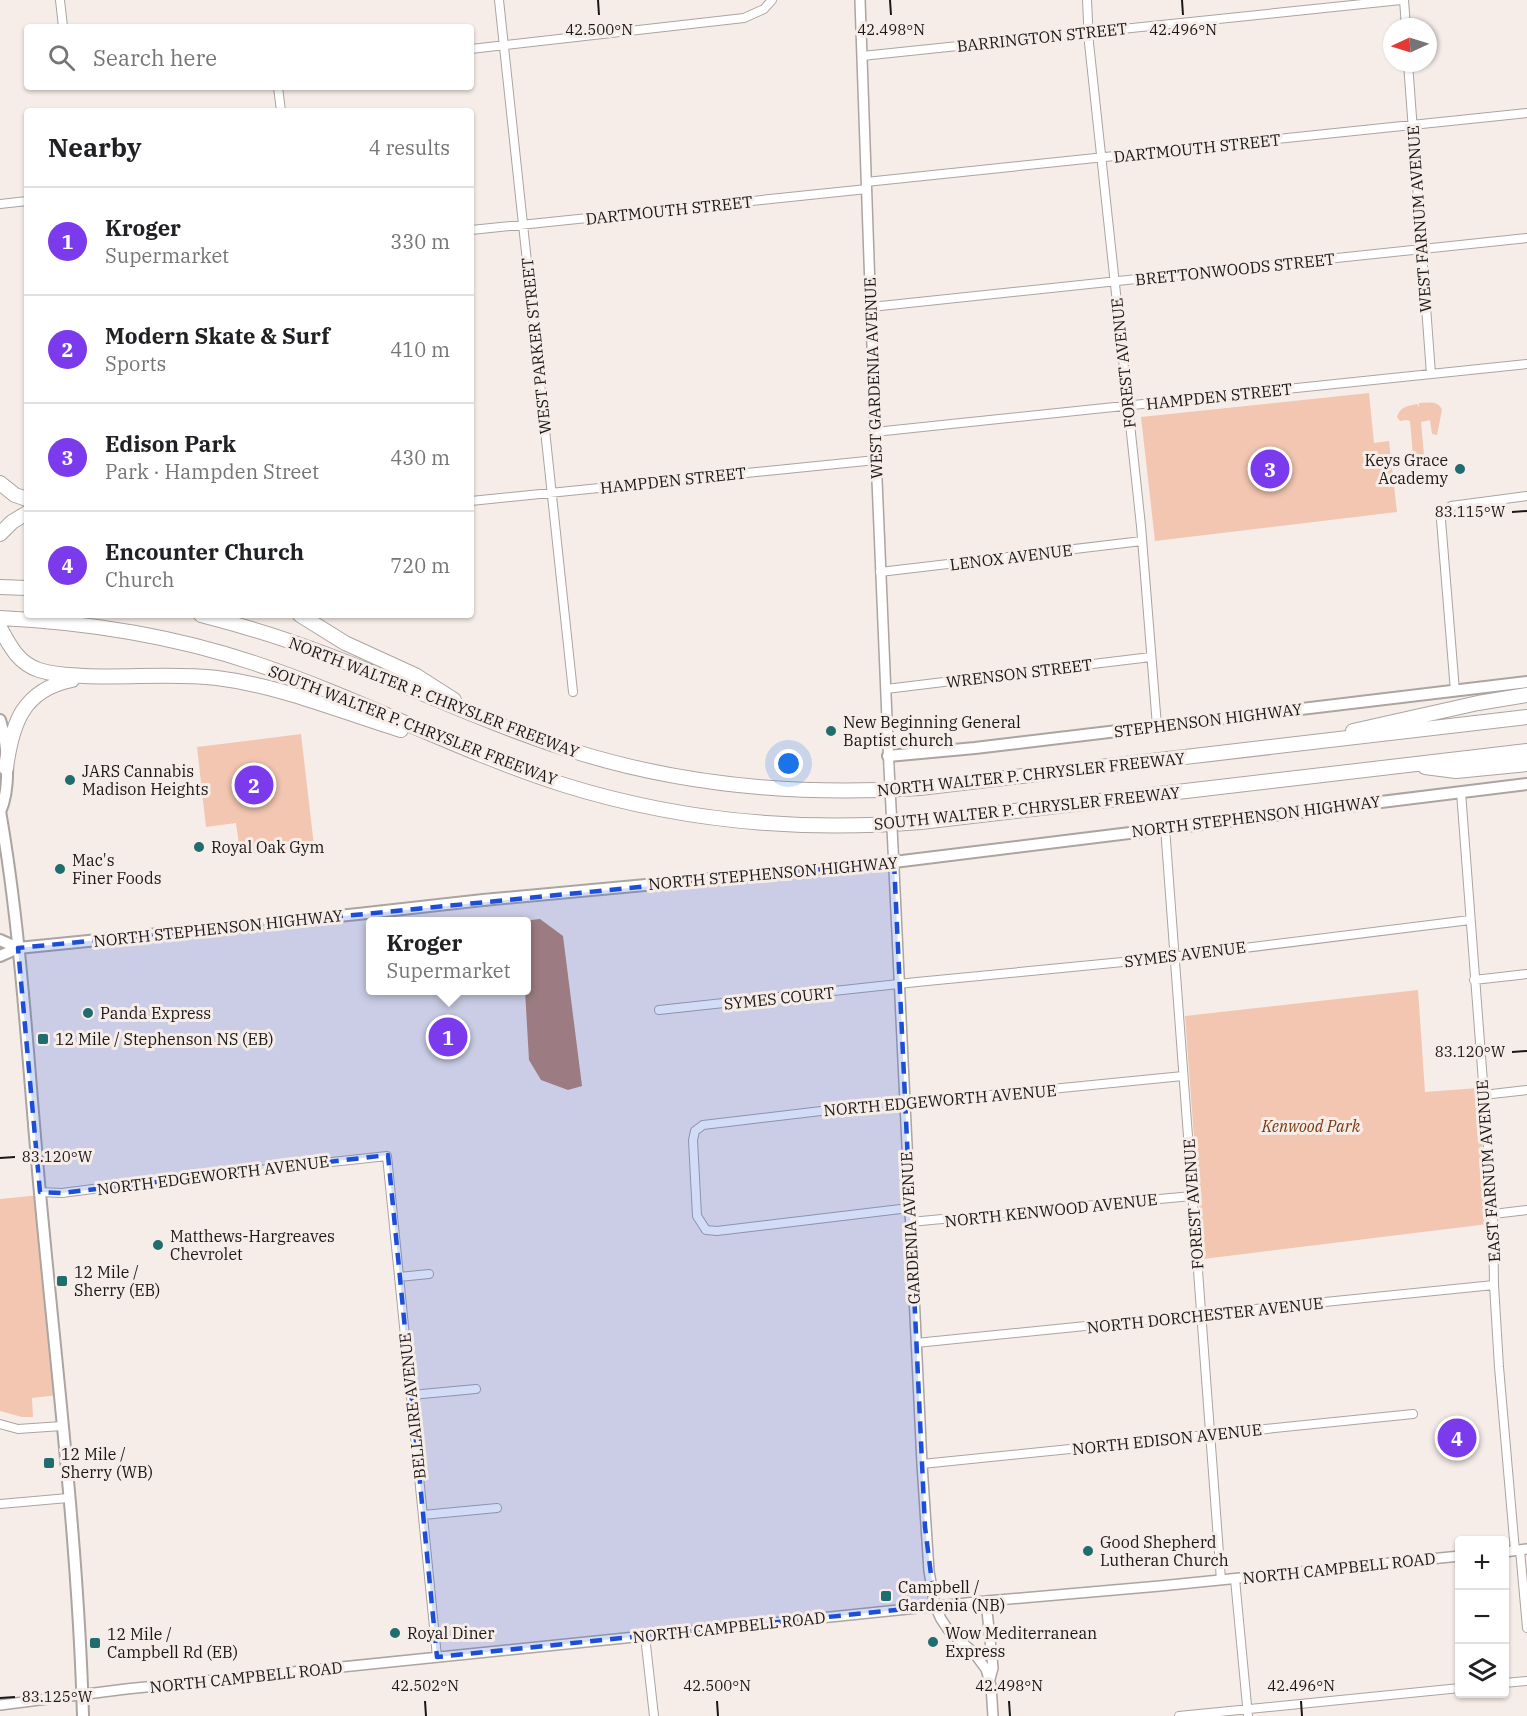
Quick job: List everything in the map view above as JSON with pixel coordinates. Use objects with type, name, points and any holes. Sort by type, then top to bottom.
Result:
[{"type":"highway","points":[[0,483],[15,495],[24,498]]},
{"type":"highway","points":[[0,534],[12,522],[24,515]]},
{"type":"highway","points":[[0,587],[23,588]]},
{"type":"highway","name":"SOUTH WALTER P. CHRYSLER FREEWAY","points":[[0,618],[130,633],[234,656],[294,677],[474,753],[562,784],[615,800],[679,813],[773,824],[839,826],[965,818],[1402,764],[1527,751]]},
{"type":"highway","name":"NORTH WALTER P. CHRYSLER FREEWAY","points":[[212,618],[315,650],[486,720],[566,749],[617,764],[706,782],[764,788],[864,792],[932,787],[1527,717]]},
{"type":"highway","points":[[305,618],[345,643],[415,675],[486,720]]},
{"type":"highway","points":[[0,628],[11,649],[30,666],[54,674],[198,677],[260,685],[291,692],[352,715],[474,753]]},
{"type":"highway","points":[[6,768],[17,720],[29,701],[40,691],[55,684],[92,676]]},
{"type":"highway","points":[[1311,742],[1375,725],[1527,695]]},
{"type":"highway","points":[[1402,764],[1456,771],[1527,764]]},
{"type":"main road","name":"STEPHENSON HIGHWAY","points":[[888,761],[975,748],[1527,682]]},
{"type":"main road","points":[[0,720],[4,732],[7,791],[0,812],[18,948],[62,1426],[74,1564],[83,1716]]},
{"type":"main road","name":"NORTH STEPHENSON HIGHWAY","points":[[0,956],[18,948],[483,900],[894,862],[1527,784]]},
{"type":"main road","name":"NORTH STEPHENSON HIGHWAY","points":[[0,940],[18,948]]},
{"type":"street","points":[[60,0],[63,24]]},
{"type":"street","name":"WEST PARKER STREET","points":[[499,0],[573,692]]},
{"type":"street","points":[[474,49],[744,18],[764,9],[772,0]]},
{"type":"street","name":"WEST GARDENIA AVENUE","points":[[860,0],[888,761]]},
{"type":"street","name":"FOREST AVENUE","points":[[1087,0],[1089,43],[1142,542],[1156,726]]},
{"type":"street","points":[[1403,0],[1405,18]]},
{"type":"street","name":"BARRINGTON STREET","points":[[862,56],[1403,0]]},
{"type":"street","name":"WEST FARNUM AVENUE","points":[[1409,72],[1431,374]]},
{"type":"street","points":[[278,90],[281,108]]},
{"type":"street","name":"DARTMOUTH STREET","points":[[474,230],[1101,158],[1527,113]]},
{"type":"street","points":[[0,204],[24,201]]},
{"type":"street","name":"BRETTONWOODS STREET","points":[[871,307],[1527,238]]},
{"type":"street","name":"HAMPDEN STREET","points":[[875,432],[1527,364]]},
{"type":"street","name":"HAMPDEN STREET","points":[[474,501],[876,460]]},
{"type":"street","points":[[1455,691],[1441,520],[1445,511],[1454,505],[1527,496]]},
{"type":"street","name":"LENOX AVENUE","points":[[880,572],[1142,542]]},
{"type":"street","name":"WRENSON STREET","points":[[886,688],[1151,657]]},
{"type":"street","name":"GARDENIA AVENUE","points":[[888,761],[927,1552],[935,1606],[948,1630],[980,1659],[990,1679]]},
{"type":"street","name":"EAST FARNUM AVENUE","points":[[1461,792],[1493,1214],[1494,1285],[1517,1551],[1527,1628]]},
{"type":"street","name":"FOREST AVENUE","points":[[1164,827],[1221,1580]]},
{"type":"street","name":"SYMES AVENUE","points":[[899,984],[1174,956],[1470,920]]},
{"type":"street","points":[[1474,980],[1527,974]]},
{"type":"street","name":"SYMES COURT","points":[[659,1010],[899,984]]},
{"type":"street","name":"NORTH EDGEWORTH AVENUE","points":[[909,1208],[717,1231],[706,1230],[698,1216],[693,1140],[698,1128],[713,1123],[888,1103],[1183,1077]]},
{"type":"street","points":[[1483,1095],[1527,1090]]},
{"type":"street","name":"NORTH EDGEWORTH AVENUE","points":[[40,1192],[62,1193],[387,1156]]},
{"type":"street","name":"BELLAIRE AVENUE","points":[[387,1156],[437,1657]]},
{"type":"street","name":"NORTH KENWOOD AVENUE","points":[[910,1222],[1192,1196]]},
{"type":"street","points":[[1493,1214],[1527,1210]]},
{"type":"street","points":[[399,1276],[429,1274]]},
{"type":"street","name":"NORTH DORCHESTER AVENUE","points":[[916,1343],[1494,1285]]},
{"type":"street","points":[[411,1395],[476,1389]]},
{"type":"street","name":"NORTH EDISON AVENUE","points":[[921,1464],[1413,1414]]},
{"type":"street","points":[[0,1424],[18,1429],[62,1426]]},
{"type":"street","points":[[0,1504],[68,1498]]},
{"type":"street","points":[[423,1515],[497,1508]]},
{"type":"street","name":"NORTH CAMPBELL ROAD","points":[[0,1705],[82,1694],[935,1606],[1455,1557]]},
{"type":"street","points":[[1235,1579],[1248,1713]]},
{"type":"street","name":"GARDENIA AVENUE","points":[[986,1601],[993,1668],[990,1679],[993,1716]]},
{"type":"street","points":[[645,1636],[654,1716]]},
{"type":"street","points":[[1509,1683],[1527,1681]]},
{"type":"street","points":[[1179,1716],[1248,1713],[1455,1689]]},
{"type":"highlighted area","points":[[894,862],[925,1527],[935,1606],[437,1657],[388,1155],[62,1193],[40,1192],[18,948]]},
{"type":"green space","points":[[1369,393],[1374,443],[1389,441],[1397,512],[1155,541],[1141,417]]},
{"type":"green space","points":[[1419,403],[1435,403],[1442,410],[1437,435],[1432,434],[1430,420],[1421,422],[1424,455],[1413,455],[1410,421],[1400,421],[1397,417],[1404,408],[1417,404],[1419,407]]},
{"type":"green space","points":[[301,734],[314,846],[251,854],[250,850],[240,852],[236,823],[206,827],[197,747]]},
{"type":"green space","name":"Kenwood Park","points":[[1418,990],[1425,1092],[1478,1088],[1488,1224],[1203,1259],[1185,1016]]},
{"type":"green space","points":[[40,1195],[58,1395],[32,1398],[33,1417],[22,1417],[0,1411],[0,1199]]},
{"type":"shaded area","points":[[540,919],[563,936],[582,1086],[568,1090],[541,1080],[529,1060],[525,995],[531,995],[531,920]]},
{"type":"place","name":"Edison Park","points":[[1270,469]]},
{"type":"place","name":"Keys Grace Academy","points":[[1460,469]]},
{"type":"place","name":"New Beginning General Baptist church","points":[[831,731]]},
{"type":"place","name":"JARS Cannabis Madison Heights","points":[[70,780]]},
{"type":"place","name":"Modern Skate & Surf","points":[[254,785]]},
{"type":"place","name":"Royal Oak Gym","points":[[199,847]]},
{"type":"place","name":"Mac's Finer Foods","points":[[60,869]]},
{"type":"place","name":"Panda Express","points":[[88,1013]]},
{"type":"place","name":"Kroger","points":[[448,1037]]},
{"type":"place","name":"12 Mile / Stephenson NS (EB)","points":[[43,1039]]},
{"type":"place","name":"Matthews-Hargreaves Chevrolet","points":[[158,1245]]},
{"type":"place","name":"12 Mile / Sherry (EB)","points":[[62,1281]]},
{"type":"place","name":"Encounter Church","points":[[1457,1438]]},
{"type":"place","name":"12 Mile / Sherry (WB)","points":[[49,1463]]},
{"type":"place","name":"Good Shepherd Lutheran Church","points":[[1088,1551]]},
{"type":"place","name":"Campbell / Gardenia (NB)","points":[[886,1596]]},
{"type":"place","name":"Royal Diner","points":[[395,1633]]},
{"type":"place","name":"Wow Mediterranean Express","points":[[933,1642]]},
{"type":"place","name":"12 Mile / Campbell Rd (EB)","points":[[95,1643]]}]
